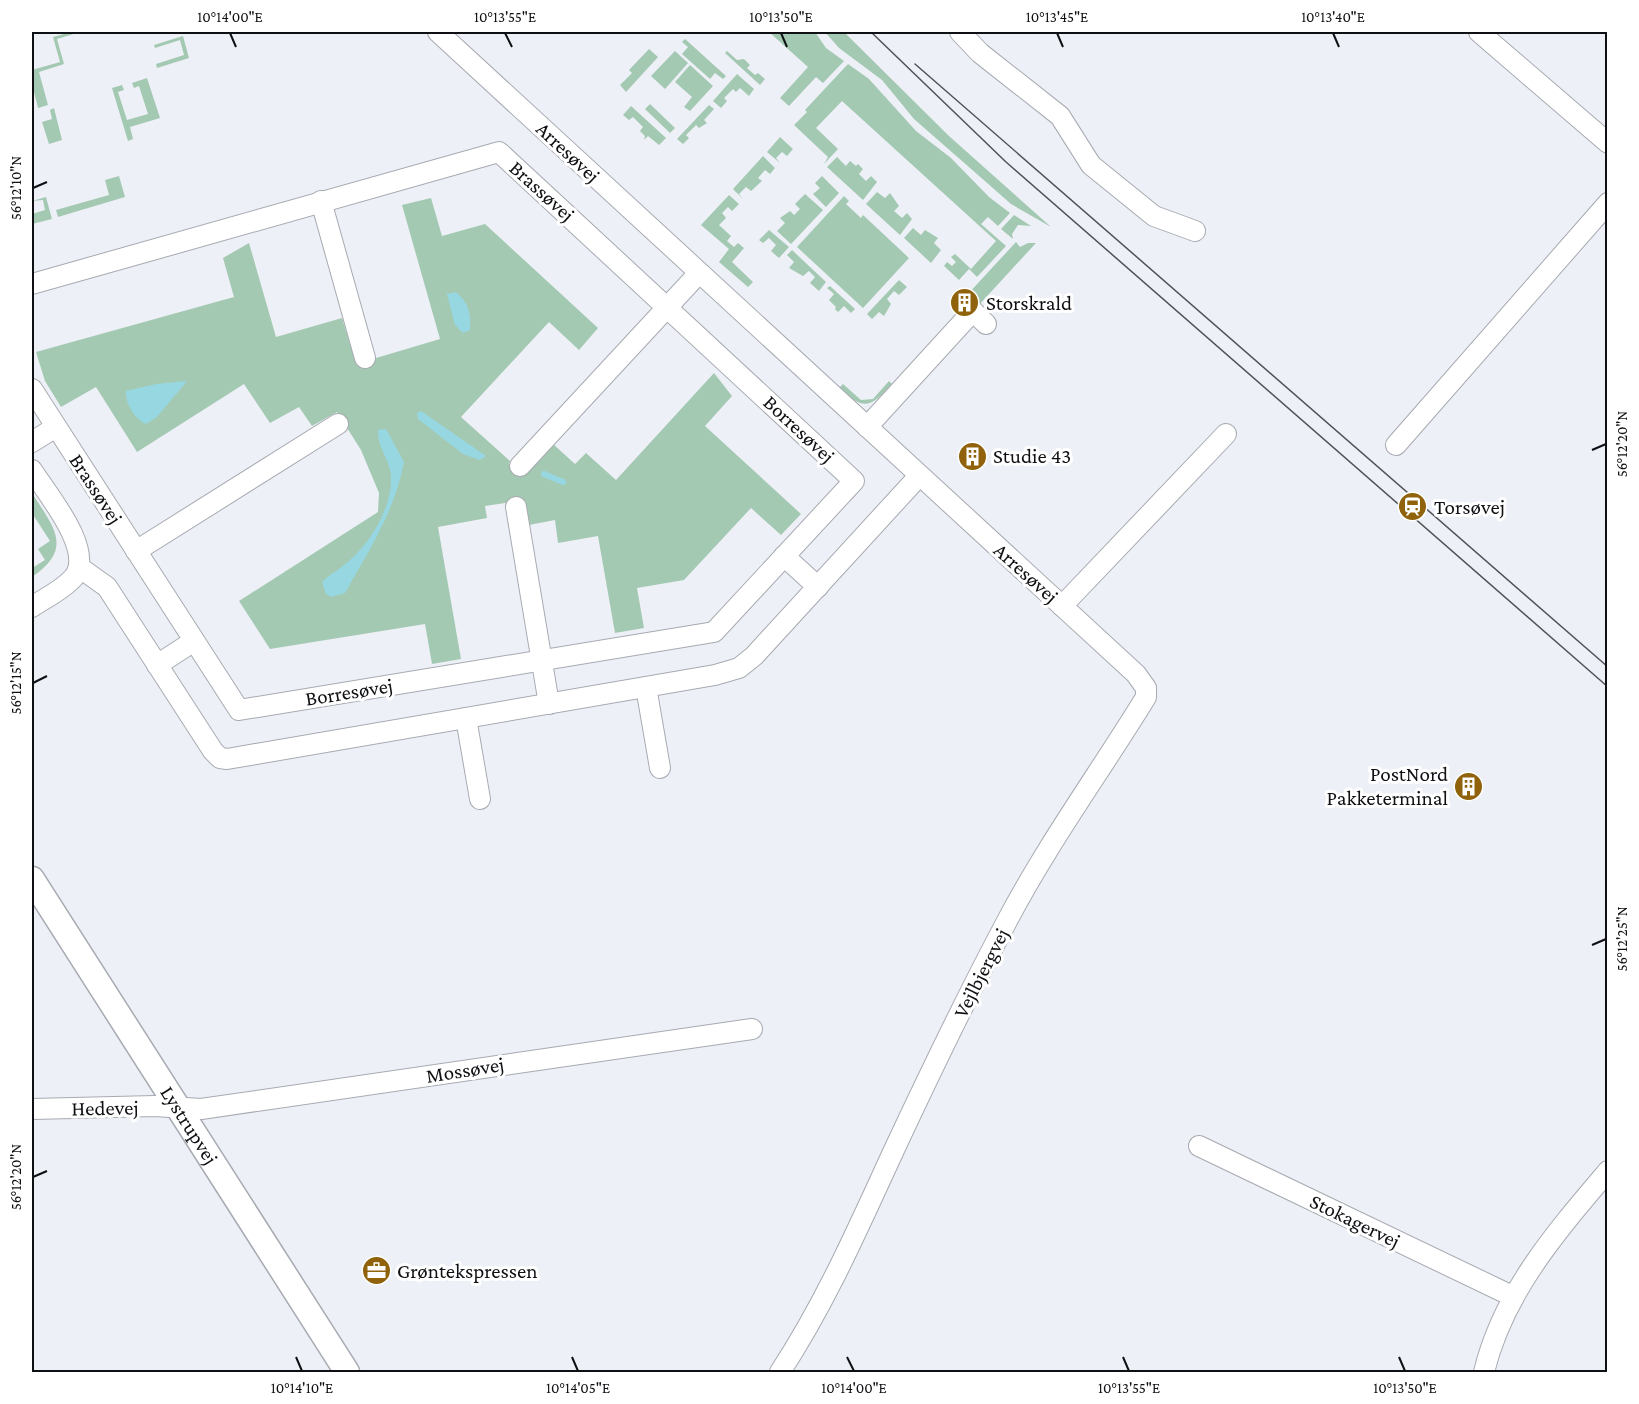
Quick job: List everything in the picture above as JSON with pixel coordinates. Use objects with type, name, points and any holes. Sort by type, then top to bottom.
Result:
[{"type":"street","name":"Arresøvej","points":[[438,32],[1062,606],[1226,434]]},
{"type":"street","points":[[960,32],[980,53],[1060,116],[1091,165],[1154,216],[1195,231]]},
{"type":"street","points":[[1479,32],[1608,143]]},
{"type":"street","name":"Brassøvej","points":[[32,284],[499,152],[668,306]]},
{"type":"street","points":[[321,201],[365,358]]},
{"type":"street","points":[[1396,445],[1608,203]]},
{"type":"street","points":[[520,466],[699,273]]},
{"type":"street","name":"Borresøvej","points":[[136,551],[239,710],[714,632],[854,481],[668,306]]},
{"type":"street","points":[[867,428],[973,311],[986,324]]},
{"type":"street","name":"Brassøvej","points":[[32,388],[136,551]]},
{"type":"street","points":[[136,551],[338,424]]},
{"type":"street","points":[[32,442],[56,427]]},
{"type":"street","name":"Brassøvej","points":[[32,470],[74,538],[80,553],[80,567]]},
{"type":"street","points":[[32,607],[72,579],[80,567],[107,587],[213,752],[224,759],[646,687],[739,668],[754,656],[919,476]]},
{"type":"street","points":[[516,507],[549,704]]},
{"type":"street","points":[[784,556],[818,587]]},
{"type":"street","name":"Vejlbjergvej","points":[[780,1372],[803,1337],[843,1261],[922,1091],[1007,921],[1060,828],[1146,697],[1146,688],[1136,674],[1062,606]]},
{"type":"street","points":[[157,665],[195,641]]},
{"type":"street","points":[[646,687],[660,768]]},
{"type":"street","points":[[466,718],[480,799]]},
{"type":"street","name":"Lystrupvej","points":[[32,879],[347,1372]]},
{"type":"street","name":"Mossøvej","points":[[179,1109],[201,1109],[280,1098],[752,1029]]},
{"type":"street","name":"Hedevej","points":[[32,1109],[155,1106],[179,1109]]},
{"type":"street","name":"Stokagervej","points":[[1199,1146],[1512,1296]]},
{"type":"street","points":[[1484,1372],[1512,1296],[1558,1230],[1608,1171]]},
{"type":"green space","points":[[80,32],[57,39],[64,64],[39,72],[48,105],[38,108],[32,84],[32,70],[60,62],[53,37]]},
{"type":"green space","points":[[769,32],[815,32],[826,48],[844,61],[823,83],[816,77],[789,106],[780,98],[808,67]]},
{"type":"green space","points":[[825,32],[844,32],[949,136],[1051,227],[1011,204],[914,119],[882,80],[839,48]]},
{"type":"green space","points":[[183,36],[189,58],[157,68],[156,64],[184,55],[180,40],[155,48],[154,45]]},
{"type":"green space","points":[[685,39],[726,76],[723,79],[715,73],[710,79],[682,54],[688,47],[682,42]]},
{"type":"green space","points":[[649,49],[658,57],[626,92],[620,85],[632,73],[629,70]]},
{"type":"green space","points":[[675,51],[688,63],[665,89],[651,76]]},
{"type":"green space","points":[[727,51],[737,60],[744,59],[750,65],[747,68],[755,75],[758,73],[765,79],[760,85],[725,53]]},
{"type":"green space","points":[[848,64],[869,79],[916,131],[951,158],[989,197],[1010,213],[998,226],[988,217],[981,224],[1006,246],[977,277],[969,269],[959,280],[944,266],[947,262],[952,266],[956,262],[951,257],[955,254],[971,269],[996,241],[842,101],[816,128],[838,149],[824,164],[828,157],[794,125]]},
{"type":"green space","points":[[690,65],[713,86],[690,111],[684,107],[692,97],[675,82]]},
{"type":"green space","points":[[737,74],[754,89],[749,96],[740,88],[736,92],[733,89],[724,98],[727,101],[721,108],[713,101]]},
{"type":"green space","points":[[147,78],[160,118],[130,127],[133,139],[128,141],[112,88],[122,85],[124,90],[118,92],[127,120],[148,114],[139,86],[134,88],[132,83]]},
{"type":"green space","points":[[650,104],[675,128],[670,133],[645,109]]},
{"type":"green space","points":[[709,105],[714,109],[704,120],[707,123],[699,128],[696,125],[686,135],[689,138],[683,144],[677,139]]},
{"type":"green space","points":[[631,106],[666,138],[659,145],[648,136],[644,140],[645,136],[640,131],[643,127],[633,117],[629,120],[623,115]]},
{"type":"green space","points":[[54,108],[62,140],[49,144],[42,122],[52,119],[50,110]]},
{"type":"green space","points":[[780,137],[793,149],[787,156],[782,152],[776,158],[780,163],[767,152]]},
{"type":"green space","points":[[763,156],[775,168],[770,174],[765,170],[758,178],[762,181],[751,191],[746,187],[739,194],[743,199],[733,189]]},
{"type":"green space","points":[[837,157],[846,166],[850,161],[856,166],[858,164],[863,169],[859,174],[866,181],[871,176],[877,182],[863,200],[827,167]]},
{"type":"green space","points":[[119,176],[125,197],[58,217],[56,210],[109,195],[105,180]]},
{"type":"green space","points":[[822,176],[839,193],[826,207],[813,194],[820,188],[815,183]]},
{"type":"green space","points":[[877,192],[885,198],[890,193],[899,206],[894,211],[902,218],[907,213],[912,219],[900,235],[866,204]]},
{"type":"green space","points":[[805,194],[823,210],[791,244],[777,231],[785,223],[780,218],[790,211],[794,215],[800,209],[795,204]]},
{"type":"green space","points":[[729,195],[739,204],[732,211],[728,207],[722,213],[726,218],[719,225],[731,236],[727,241],[734,247],[738,243],[744,248],[732,262],[753,282],[748,287],[719,262],[729,249],[701,225]]},
{"type":"green space","points":[[844,196],[849,201],[846,204],[861,218],[863,215],[909,258],[863,308],[797,247]]},
{"type":"green space","points":[[46,197],[52,219],[32,224],[32,214],[45,210],[43,200],[32,201]]},
{"type":"green space","points":[[431,198],[442,236],[485,224],[598,328],[579,350],[549,322],[461,417],[510,461],[509,464],[524,475],[553,444],[575,464],[586,453],[616,480],[714,373],[732,396],[705,426],[801,514],[781,535],[751,508],[684,580],[637,588],[644,628],[615,633],[598,536],[558,543],[555,520],[529,525],[525,500],[485,506],[487,518],[438,527],[461,659],[432,664],[425,624],[270,649],[239,601],[378,512],[379,493],[361,450],[337,412],[312,426],[299,407],[270,423],[244,384],[137,452],[96,387],[61,407],[45,381],[36,352],[234,297],[223,258],[249,243],[276,337],[342,318],[356,364],[440,339],[402,205]]},
{"type":"green space","points":[[1014,215],[1031,226],[1018,225],[1012,234],[1013,239],[1001,229]]},
{"type":"green space","points":[[913,228],[921,235],[925,230],[938,238],[934,243],[941,250],[931,263],[904,238]]},
{"type":"green space","points":[[769,230],[789,247],[779,258],[771,251],[776,245],[769,238],[763,243],[759,240]]},
{"type":"green space","points":[[1016,242],[1020,247],[1028,243],[1036,243],[978,306],[967,295]]},
{"type":"green space","points":[[792,250],[826,282],[819,291],[810,283],[815,277],[809,271],[803,276],[789,268],[794,262],[787,255]]},
{"type":"green space","points":[[899,280],[907,287],[899,295],[894,291],[887,299],[891,304],[884,316],[879,312],[872,319],[867,314]]},
{"type":"green space","points":[[830,286],[855,309],[851,313],[844,306],[838,312],[835,309],[836,307],[829,300],[834,294],[827,288]]},
{"type":"green space","points":[[889,381],[892,384],[878,398],[867,404],[855,400],[839,388],[843,384],[861,400],[873,399]]},
{"type":"green space","points":[[32,493],[53,527],[56,547],[53,557],[32,577],[32,568],[45,560],[38,549],[50,541],[32,513]]},
{"type":"water","points":[[456,292],[464,301],[470,319],[470,330],[463,333],[455,325],[447,294]]},
{"type":"water","points":[[187,381],[157,417],[146,424],[138,419],[129,406],[126,391],[156,384]]},
{"type":"water","points":[[421,411],[486,456],[480,460],[463,454],[418,419],[417,413]]},
{"type":"water","points":[[386,429],[404,462],[400,480],[388,514],[345,593],[331,597],[326,594],[322,582],[357,554],[373,533],[385,510],[391,486],[391,474],[379,442],[378,430]]},
{"type":"waterway","points":[[544,474],[563,482]]},
{"type":"tram line","points":[[871,32],[1006,162],[1608,687]]},
{"type":"tram line","points":[[915,64],[1608,667]]},
{"type":"place","name":"Storskrald","points":[[965,303]]},
{"type":"place","name":"Studie 43","points":[[972,456]]},
{"type":"place","name":"Torsøvej","points":[[1413,507]]},
{"type":"place","name":"PostNord Pakketerminal","points":[[1469,786]]},
{"type":"place","name":"Grøntekspressen","points":[[376,1271]]}]
